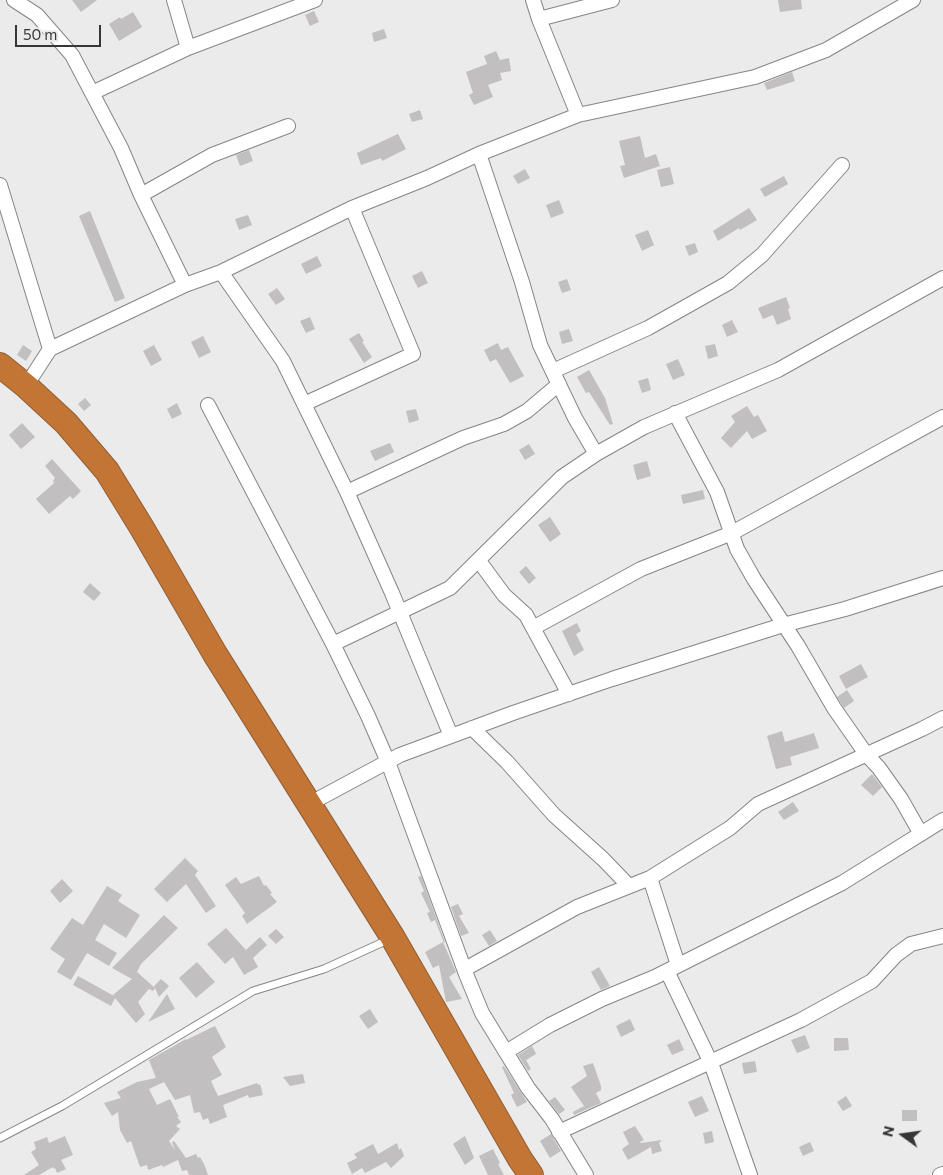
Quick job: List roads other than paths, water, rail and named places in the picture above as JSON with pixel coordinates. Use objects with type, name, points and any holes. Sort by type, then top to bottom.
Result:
[{"type":"highway","points":[[0,365],[66,423],[107,472],[142,528],[215,654],[393,938],[531,1175]]},
{"type":"street","points":[[14,0],[37,15],[72,55],[121,148],[141,195],[185,285]]},
{"type":"street","points":[[174,0],[188,48]]},
{"type":"street","points":[[92,93],[188,48],[315,0]]},
{"type":"street","points":[[533,0],[578,115]]},
{"type":"street","points":[[539,19],[612,0]]},
{"type":"street","points":[[26,386],[50,349],[185,285],[221,272],[352,208],[427,178],[479,154],[578,115],[755,77],[826,50],[913,0]]},
{"type":"street","points":[[141,195],[212,156],[288,126]]},
{"type":"street","points":[[479,154],[522,282],[540,345],[574,418],[596,454]]},
{"type":"street","points":[[347,492],[463,438],[504,424],[527,412],[556,377],[728,283],[762,255],[842,164]]},
{"type":"street","points":[[0,185],[50,349]]},
{"type":"street","points":[[304,404],[414,354],[352,208]]},
{"type":"street","points":[[221,272],[283,361],[347,492],[451,736]]},
{"type":"street","points":[[333,644],[450,588],[562,478],[596,454],[644,427],[778,370],[943,278]]},
{"type":"street","points":[[208,404],[333,644],[368,716],[388,762],[482,1013],[528,1088],[552,1119],[586,1175]]},
{"type":"street","points":[[675,413],[716,492],[737,549],[754,579],[798,646],[834,708],[866,754],[879,768],[901,799],[921,834]]},
{"type":"street","points":[[533,628],[641,569],[732,533],[943,418]]},
{"type":"street","points":[[479,561],[504,595],[526,615],[569,694]]},
{"type":"street","points":[[309,804],[400,755],[472,728],[569,694],[783,625],[845,609],[943,578]]},
{"type":"street","points":[[465,969],[577,907],[650,878],[730,828],[758,804],[943,718]]},
{"type":"street","points":[[472,728],[507,762],[554,815],[603,859],[629,886]]},
{"type":"street","points":[[506,1052],[550,1024],[602,998],[673,968],[842,884],[943,820]]},
{"type":"street","points":[[650,878],[673,968],[712,1063],[750,1175]]},
{"type":"street","points":[[559,1132],[712,1063],[801,1020],[872,981],[896,955],[911,944],[943,936]]},
{"type":"lane","points":[[0,1138],[62,1106],[253,990],[324,969],[393,938]]}]
